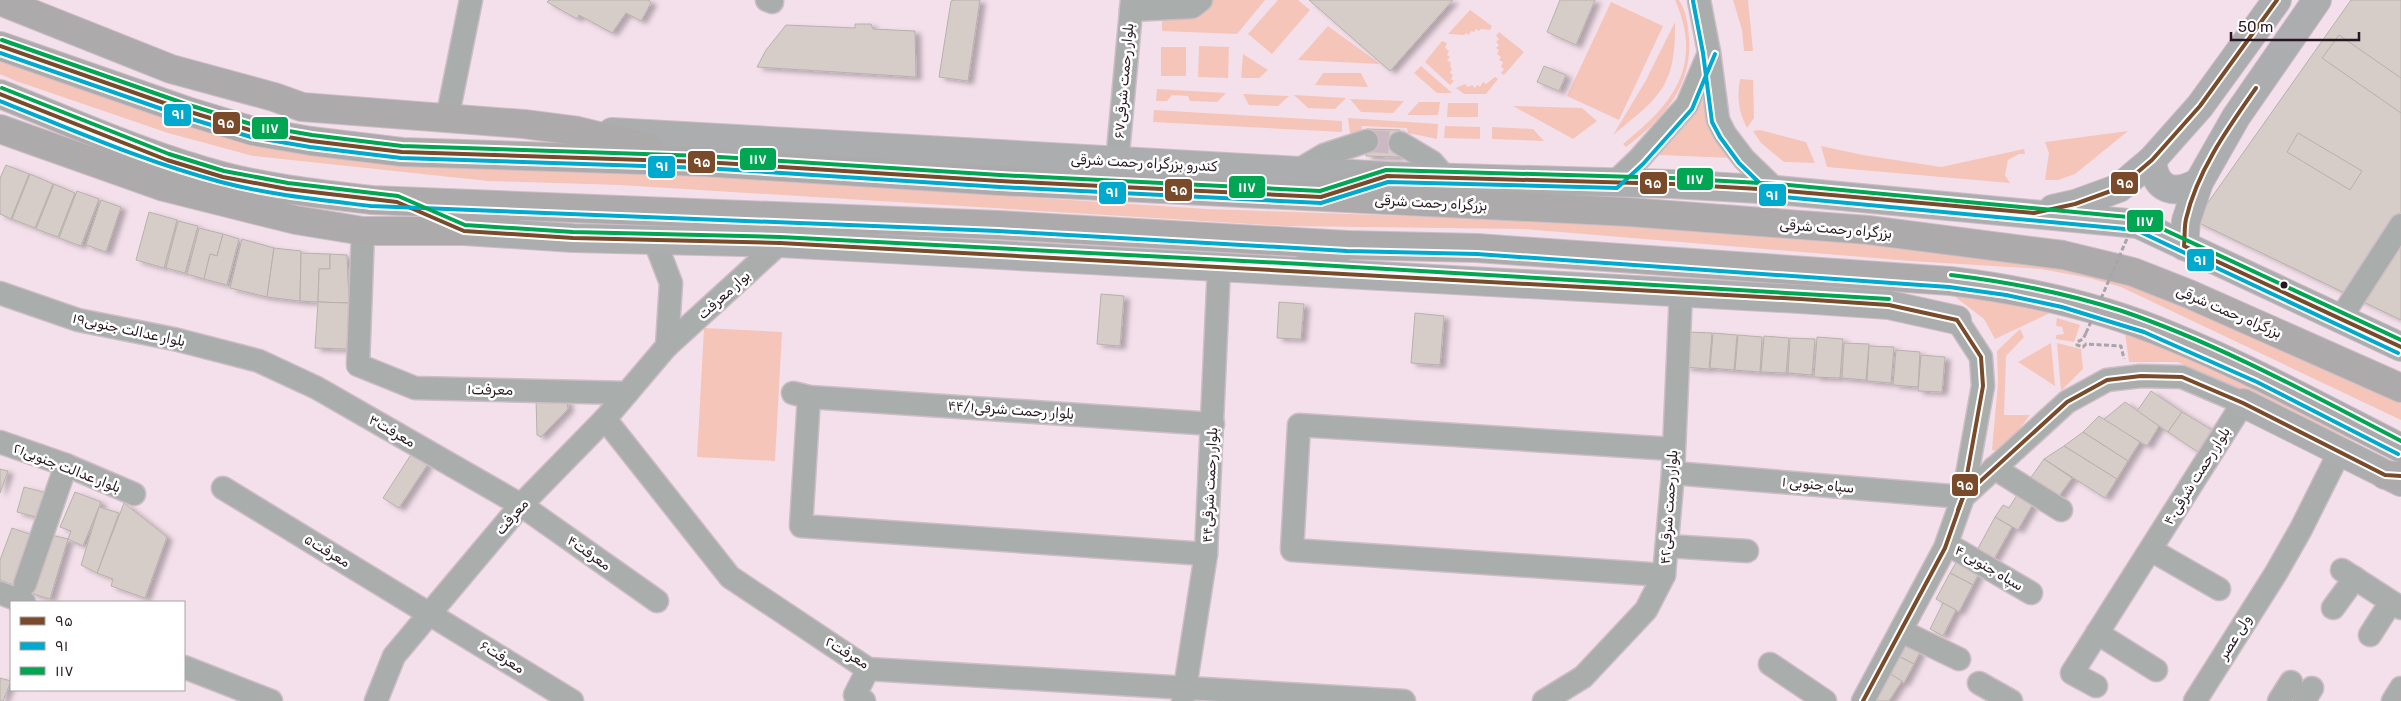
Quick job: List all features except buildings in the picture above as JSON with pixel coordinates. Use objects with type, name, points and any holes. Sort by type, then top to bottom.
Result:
[{"type":"highway","points":[[0,1],[171,69],[302,106],[524,124],[578,131],[704,162]]},
{"type":"highway","name":"بزرگراه رحمت شرقی","points":[[0,46],[187,111],[253,131],[311,141],[402,152],[704,162],[1000,181],[1629,212],[1838,228],[2062,255],[2133,272],[2189,294],[2401,388]]},
{"type":"highway","points":[[0,94],[167,160],[223,177],[288,189],[397,202],[520,205],[998,225],[1347,245],[1497,249],[1950,281],[2006,288],[2119,317],[2172,336],[2246,370],[2401,448]]},
{"type":"highway","points":[[0,129],[164,188],[296,220],[363,231],[464,231],[520,205]]},
{"type":"highway","points":[[1321,197],[1387,176]]},
{"type":"highway","points":[[397,202],[464,231]]},
{"type":"highway","points":[[1302,270],[1347,245]]},
{"type":"main road","points":[[2034,214],[2075,204],[2119,188],[2152,160],[2200,106],[2277,0]]},
{"type":"main road","points":[[2184,246],[2186,220],[2199,182],[2236,117],[2317,0]]},
{"type":"main road","name":"کندرو بزرگراه رحمت شرقی","points":[[578,131],[1387,176],[1615,182],[1776,190],[2138,224],[2401,347]]},
{"type":"main road","points":[[2152,160],[2153,172],[2158,182],[2166,188],[2176,191],[2186,189],[2199,182]]},
{"type":"main road","points":[[464,231],[573,238],[780,243],[1681,292],[1889,305],[1957,320]]},
{"type":"main road","points":[[2243,403],[2396,478]]},
{"type":"street","points":[[447,119],[471,0]]},
{"type":"street","points":[[1131,5],[1192,7],[1201,0]]},
{"type":"street","points":[[1699,0],[1709,52],[1718,120],[1725,134],[1744,159],[1776,190]]},
{"type":"street","name":"بلوار رحمت شرقی۶۷","points":[[1117,162],[1131,5]]},
{"type":"street","points":[[1615,182],[1638,160],[1687,105],[1709,52]]},
{"type":"street","points":[[1298,171],[1324,155],[1367,141]]},
{"type":"street","points":[[1400,143],[1432,162],[1446,178]]},
{"type":"street","points":[[2340,319],[2401,225]]},
{"type":"street","name":"معرفت۱","points":[[363,231],[358,365],[414,388],[627,393]]},
{"type":"street","points":[[654,239],[671,283],[667,346]]},
{"type":"street","name":"بوار معرفت","points":[[667,346],[780,243]]},
{"type":"street","name":"۴۴بلوار رحمت شرقی","points":[[1183,695],[1206,554],[1219,266]]},
{"type":"street","name":"بلوار رحمت شرقی۴۲","points":[[1544,701],[1583,677],[1646,610],[1664,575],[1673,473],[1681,292]]},
{"type":"street","name":"بلوار عدالت جنوبی۱۹","points":[[0,293],[78,320],[174,339],[259,361]]},
{"type":"street","points":[[1863,701],[1946,544],[1963,497],[1983,386],[1981,358],[1957,320]]},
{"type":"street","name":"معرفت","points":[[376,701],[394,656],[432,614],[521,506],[605,419],[667,346]]},
{"type":"street","name":"معرفت۳","points":[[259,361],[317,388],[521,506]]},
{"type":"street","points":[[1963,497],[2067,402],[2106,380],[2141,376],[2182,377],[2243,403]]},
{"type":"street","name":"بلوار رحمت شرقی۴۴/۱","points":[[1206,554],[800,526],[801,395],[1213,424]]},
{"type":"street","name":"بلوار رحمت شرقی۴۰","points":[[2096,686],[2072,673],[2243,403]]},
{"type":"street","name":"معرفت۲","points":[[605,419],[730,577],[868,669],[1183,695]]},
{"type":"street","points":[[1664,575],[1292,550],[1299,424],[1673,449]]},
{"type":"street","name":"بلوار عدالت جنوبی۲۱","points":[[0,442],[66,465],[134,494]]},
{"type":"street","name":"ولی عصر","points":[[2195,701],[2276,573],[2301,529],[2340,451]]},
{"type":"street","points":[[0,593],[25,593],[66,465]]},
{"type":"street","points":[[1994,468],[2061,510]]},
{"type":"street","name":"۱ سپاه جنوبی","points":[[1673,473],[1963,497]]},
{"type":"street","name":"معرفت۵","points":[[223,488],[432,614]]},
{"type":"street","name":"معرفت۴","points":[[521,506],[657,601]]},
{"type":"street","name":"۴ سپاه جنوبی","points":[[1946,544],[2031,593]]},
{"type":"street","points":[[1667,546],[1747,551]]},
{"type":"street","points":[[2151,550],[2219,590]]},
{"type":"street","points":[[2333,608],[2348,574],[2396,605],[2370,635]]},
{"type":"street","name":"معرفت۶","points":[[432,614],[572,701]]},
{"type":"street","points":[[1901,631],[1959,659]]},
{"type":"street","points":[[2097,633],[2156,670]]},
{"type":"street","points":[[1770,664],[1825,701]]},
{"type":"street","points":[[185,666],[271,701]]},
{"type":"street","points":[[864,701],[855,695],[868,669]]},
{"type":"street","points":[[1979,683],[2011,701]]},
{"type":"street","points":[[2392,701],[2401,688]]},
{"type":"street","points":[[2279,701],[2302,690]]},
{"type":"street","points":[[1183,695],[1404,701]]},
{"type":"path","points":[[2125,362],[2121,346],[2086,344],[2082,347],[2077,345],[2077,342],[2083,339],[2086,333],[2129,234]]},
{"type":"shaded area","points":[[1209,0],[1265,0],[1237,34],[1162,31],[1162,18]]},
{"type":"shaded area","points":[[1278,0],[1298,0],[1310,10],[1272,54],[1248,34]]},
{"type":"shaded area","points":[[1675,0],[1679,0],[1685,13],[1689,37],[1689,55],[1681,86],[1663,113],[1626,147],[1623,144],[1656,114],[1679,82],[1684,64],[1686,45],[1683,23]]},
{"type":"shaded area","points":[[1733,0],[1748,0],[1753,51],[1744,51],[1742,30]]},
{"type":"shaded area","points":[[1611,2],[1663,26],[1619,120],[1567,96]]},
{"type":"shaded area","points":[[1470,10],[1492,26],[1490,30],[1481,29],[1479,31],[1476,29],[1474,32],[1471,31],[1469,35],[1466,33],[1464,35],[1448,34]]},
{"type":"shaded area","points":[[1675,22],[1675,44],[1672,61],[1662,88],[1643,110],[1613,135],[1645,82]]},
{"type":"shaded area","points":[[1328,26],[1380,64],[1298,60]]},
{"type":"shaded area","points":[[1499,32],[1524,52],[1504,75],[1501,73],[1504,69],[1501,67],[1503,62],[1499,60],[1501,57],[1497,54],[1499,50],[1496,48],[1499,45],[1496,42],[1499,39],[1496,36]]},
{"type":"shaded area","points":[[1442,41],[1447,43],[1445,48],[1449,51],[1447,55],[1450,57],[1447,60],[1451,63],[1452,69],[1450,73],[1453,75],[1451,79],[1454,81],[1450,85],[1425,62]]},
{"type":"shaded area","points":[[1199,46],[1229,47],[1228,78],[1198,77]]},
{"type":"shaded area","points":[[1161,47],[1186,47],[1186,76],[1161,76]]},
{"type":"shaded area","points":[[1243,54],[1268,70],[1259,78],[1241,78]]},
{"type":"shaded area","points":[[0,59],[161,117],[227,134],[436,165],[721,177],[1207,209],[1580,222],[2037,258],[2138,283],[2401,403],[2401,420],[2121,287],[2089,278],[2041,269],[1911,261],[1524,229],[1285,226],[620,185],[488,181],[253,156],[168,133],[16,81],[0,74]]},
{"type":"shaded area","points":[[1421,66],[1452,93],[1437,93],[1414,73]]},
{"type":"shaded area","points":[[1323,73],[1361,73],[1368,87],[1315,85]]},
{"type":"shaded area","points":[[1495,77],[1498,79],[1486,94],[1464,94],[1456,88],[1465,84],[1468,87],[1472,85],[1475,88],[1477,85],[1480,87],[1483,82],[1486,84]]},
{"type":"shaded area","points":[[1740,79],[1753,80],[1754,118],[1747,128],[1739,104]]},
{"type":"shaded area","points":[[1157,89],[1226,93],[1217,102],[1190,101],[1188,96],[1172,95],[1167,101],[1156,101]]},
{"type":"shaded area","points":[[1243,94],[1289,96],[1278,106],[1249,105]]},
{"type":"shaded area","points":[[1294,95],[1346,98],[1335,109],[1308,108]]},
{"type":"shaded area","points":[[1350,99],[1404,101],[1393,113],[1361,112]]},
{"type":"shaded area","points":[[1704,100],[1733,158],[1659,155]]},
{"type":"shaded area","points":[[1419,102],[1440,102],[1438,115],[1407,115]]},
{"type":"shaded area","points":[[1448,103],[1478,103],[1478,117],[1447,117]]},
{"type":"shaded area","points":[[1513,106],[1582,108],[1597,121],[1573,139]]},
{"type":"shaded area","points":[[1154,110],[1342,121],[1342,132],[1153,122]]},
{"type":"shaded area","points":[[1348,118],[1438,124],[1437,139],[1408,133],[1407,128],[1362,126],[1361,133],[1350,133]]},
{"type":"shaded area","points":[[1445,126],[1480,127],[1480,139],[1444,138]]},
{"type":"shaded area","points":[[1492,127],[1533,129],[1544,141],[1492,139]]},
{"type":"shaded area","points":[[1760,130],[1806,142],[1815,163],[1784,162],[1761,143],[1753,131]]},
{"type":"shaded area","points":[[2128,131],[2075,174],[2058,180],[2045,180],[2049,153],[2045,142]]},
{"type":"shaded area","points":[[1821,146],[1863,155],[1941,167],[2024,149],[2025,154],[2019,154],[2008,160],[2005,175],[2010,183],[1827,167]]},
{"type":"shaded area","points":[[1985,295],[2054,311],[1995,339],[1984,319],[1954,296]]},
{"type":"shaded area","points":[[2057,318],[2080,325],[2074,342],[2056,339],[2056,335],[2064,334],[2062,327],[2056,326]]},
{"type":"shaded area","points":[[2124,326],[2390,450],[2374,450],[2178,362],[2129,362]]},
{"type":"shaded area","points":[[704,328],[782,332],[775,461],[697,457]]},
{"type":"shaded area","points":[[2020,329],[2024,337],[2006,356],[2004,415],[2030,415],[2002,452],[1992,450],[1998,383],[1997,351]]},
{"type":"shaded area","points":[[2051,343],[2055,386],[2018,362]]},
{"type":"shaded area","points":[[2057,343],[2081,349],[2083,369],[2061,391]]},
{"type":"tunnel","points":[[1367,141],[1400,143]]},
{"type":"transit line","name":"۹۵","points":[[0,46],[187,111],[253,131],[311,141],[402,152],[704,162],[1000,181],[1321,197],[1387,176],[1672,184],[1776,190],[2034,213],[2075,204],[2119,188],[2152,160],[2200,106],[2277,0]]},
{"type":"transit line","name":"۹۱","points":[[1693,1],[1703,53],[1712,122],[1720,137],[1739,163],[1773,196],[2136,230],[2398,353]]},
{"type":"transit line","name":"۱۱۷","points":[[2,40],[189,105],[254,125],[312,135],[402,146],[704,156],[1000,175],[1320,191],[1386,170],[1672,178],[1777,184],[2139,218],[2401,340]]},
{"type":"transit line","name":"۹۱","points":[[0,53],[185,117],[251,137],[310,147],[401,158],[704,168],[1000,187],[1321,203],[1388,182],[1617,188],[1643,164],[1692,109],[1715,54]]},
{"type":"transit line","name":"۱۱۷","points":[[2,88],[169,154],[224,171],[288,183],[398,196],[465,225],[573,232],[780,237],[1302,264],[1889,299]]},
{"type":"transit line","name":"۹۵","points":[[2256,88],[2215,150],[2198,184],[2186,219],[2184,246],[2401,347]]},
{"type":"transit line","name":"۹۵","points":[[0,94],[167,160],[223,177],[287,189],[397,202],[464,231],[573,238],[780,243],[1800,299],[1889,305],[1957,320],[1981,357],[1983,386],[1963,497],[1945,548],[1863,701]]},
{"type":"transit line","name":"۹۱","points":[[0,101],[137,155],[221,182],[277,194],[371,206],[998,231],[1347,251],[1477,254],[1949,287],[2006,295],[2062,307],[2144,332],[2257,382],[2398,454]]},
{"type":"transit line","name":"۱۱۷","points":[[1951,275],[1994,281],[2059,294],[2122,311],[2158,324],[2229,354],[2401,441]]},
{"type":"transit line","name":"۹۵","points":[[1958,510],[1963,497],[2067,402],[2107,380],[2141,376],[2182,377],[2243,403],[2385,475],[2401,476]]}]
